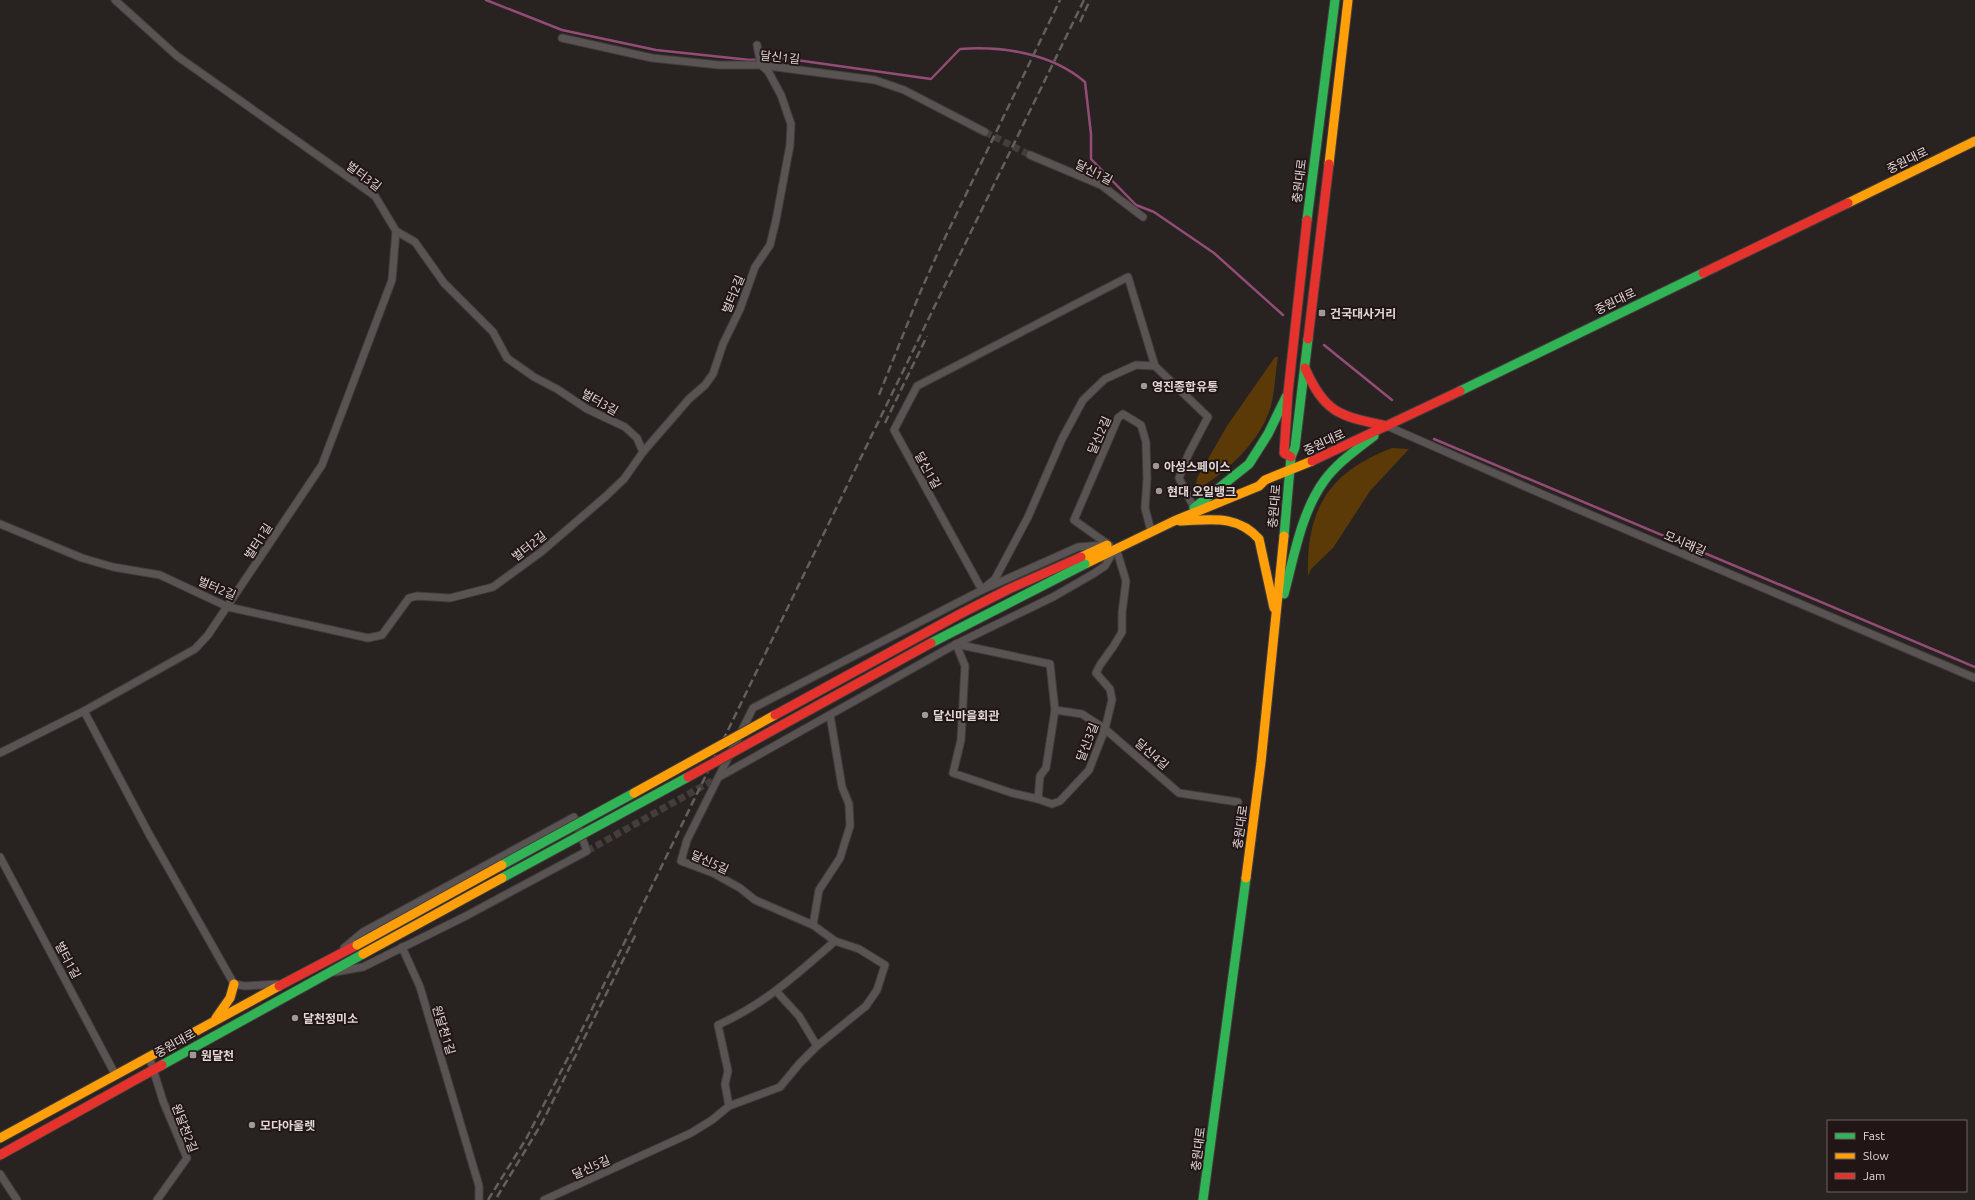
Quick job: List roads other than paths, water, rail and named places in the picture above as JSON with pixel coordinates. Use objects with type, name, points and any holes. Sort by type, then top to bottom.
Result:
[{"type":"street","name":"벌터3길","points":[[115,0],[177,56],[375,196],[396,231],[415,242],[444,283],[493,332],[507,358],[534,377],[557,389],[587,409],[625,428],[637,438],[643,452]]},
{"type":"street","name":"충원대로","points":[[1291,457],[1284,454],[1288,393],[1312,173],[1335,0]]},
{"type":"street","name":"충원대로","points":[[1203,1200],[1261,762],[1276,619],[1289,471],[1291,457],[1295,451],[1348,0]]},
{"type":"street","name":"달신1길","points":[[562,38],[652,58],[719,65],[760,65],[875,80],[904,90],[985,132]]},
{"type":"street","points":[[757,45],[760,65]]},
{"type":"street","name":"벌터2길","points":[[0,524],[82,558],[113,567],[160,575],[228,607],[368,638],[382,635],[409,598],[417,596],[450,598],[493,587],[540,552],[606,497],[624,479],[643,452],[689,399],[705,385],[713,374],[723,344],[740,309],[755,267],[770,245],[790,145],[791,124],[781,95],[768,71],[760,65]]},
{"type":"street","name":"중원대로","points":[[1113,546],[1259,486],[1265,480],[1289,471],[1387,426],[1975,141]]},
{"type":"street","name":"달신1길","points":[[1030,155],[1101,185],[1143,217]]},
{"type":"street","name":"벌터1길","points":[[0,753],[84,711],[195,649],[208,635],[322,465],[392,280],[396,231]]},
{"type":"street","name":"달신1길","points":[[982,590],[894,430],[917,386],[1128,277],[1155,366],[1208,417],[1189,453],[1180,478],[1194,508]]},
{"type":"street","points":[[982,590],[995,579],[1028,517],[1062,439],[1083,400],[1105,380],[1119,372],[1136,365],[1155,366]]},
{"type":"street","points":[[1305,368],[1322,402],[1333,411],[1347,417],[1387,426]]},
{"type":"street","points":[[1194,508],[1249,464],[1268,434],[1288,393]]},
{"type":"street","name":"달신2길","points":[[1113,546],[1074,520],[1118,418],[1123,414],[1141,425],[1146,442],[1147,479],[1145,508],[1150,527]]},
{"type":"street","points":[[1276,619],[1307,513],[1318,492],[1331,472],[1387,426]]},
{"type":"street","name":"모시래길","points":[[1387,426],[1542,494],[1975,678]]},
{"type":"street","name":"중원대로","points":[[0,1138],[214,1020],[357,945],[1009,589],[1083,560],[1150,527],[1258,479],[1265,480]]},
{"type":"street","points":[[1174,521],[1229,520],[1240,523],[1253,531],[1260,539],[1276,619]]},
{"type":"street","points":[[1113,546],[1105,566],[1093,574],[1052,597],[956,644],[719,777],[753,708],[982,590],[1078,547],[1113,546]]},
{"type":"street","name":"달신3길","points":[[956,644],[965,666],[961,740],[953,773],[1012,793],[1052,804],[1060,801],[1089,770],[1105,729],[1112,700],[1110,690],[1096,673],[1122,632],[1122,613],[1126,581],[1113,546]]},
{"type":"street","name":"중원대로","points":[[0,1155],[325,974],[1083,560]]},
{"type":"street","points":[[956,644],[1050,664],[1055,710],[1046,768],[1040,776],[1038,799]]},
{"type":"street","name":"달신4길","points":[[1055,710],[1082,714],[1105,729],[1179,793],[1238,802]]},
{"type":"street","points":[[84,711],[149,834],[234,984],[230,998],[214,1020]]},
{"type":"street","points":[[813,925],[819,890],[840,858],[850,826],[850,804],[842,787],[830,715]]},
{"type":"street","name":"달신5길","points":[[544,1200],[691,1133],[712,1120],[729,1106],[780,1087],[800,1063],[818,1046],[866,1006],[877,990],[885,965],[859,949],[835,941],[813,925],[755,900],[740,888],[712,872],[681,861],[687,840],[719,777]]},
{"type":"street","points":[[325,974],[363,967],[464,917],[587,851],[574,817],[363,932],[333,958]]},
{"type":"street","name":"벌터1길","points":[[0,857],[115,1074]]},
{"type":"street","points":[[729,1106],[725,1084],[728,1071],[718,1025],[741,1015],[776,992],[835,941]]},
{"type":"street","name":"원달천1길","points":[[402,947],[420,987],[479,1186],[480,1199]]},
{"type":"street","points":[[234,984],[245,986],[282,984]]},
{"type":"street","points":[[776,992],[799,1016],[818,1046]]},
{"type":"street","name":"원달천2길","points":[[149,1056],[163,1101],[187,1158],[156,1200]]},
{"type":"street","points":[[0,1174],[16,1200]]},
{"type":"waterway","points":[[486,0],[562,30],[656,50],[750,60],[782,58],[931,79],[960,49],[976,48],[1009,50],[1042,58],[1072,72],[1085,82],[1091,134],[1091,159],[1136,205],[1154,212],[1214,253],[1283,315]]},
{"type":"waterway","points":[[1324,345],[1392,400]]},
{"type":"waterway","points":[[1434,439],[1975,667]]},
{"type":"tunnel","points":[[985,132],[1030,155]]},
{"type":"tunnel","points":[[587,851],[719,777]]},
{"type":"railway","points":[[879,395],[919,295],[940,248],[1060,0]]},
{"type":"railway","points":[[488,1200],[526,1139],[572,1050],[1084,0]]},
{"type":"railway","points":[[1080,22],[1090,0]]},
{"type":"railway","points":[[885,423],[927,336]]},
{"type":"railway","points":[[497,1197],[542,1123],[637,932]]},
{"type":"place","name":"건국대사거리","points":[[1322,313]]},
{"type":"place","name":"영진종합유통","points":[[1144,386]]},
{"type":"place","name":"아성스페이스","points":[[1156,466]]},
{"type":"place","name":"현대 오일뱅크","points":[[1159,491]]},
{"type":"place","name":"달신마을회관","points":[[925,715]]},
{"type":"place","name":"달천정미소","points":[[295,1018]]},
{"type":"place","name":"원달천","points":[[193,1055]]},
{"type":"place","name":"모다아울렛","points":[[252,1125]]}]
